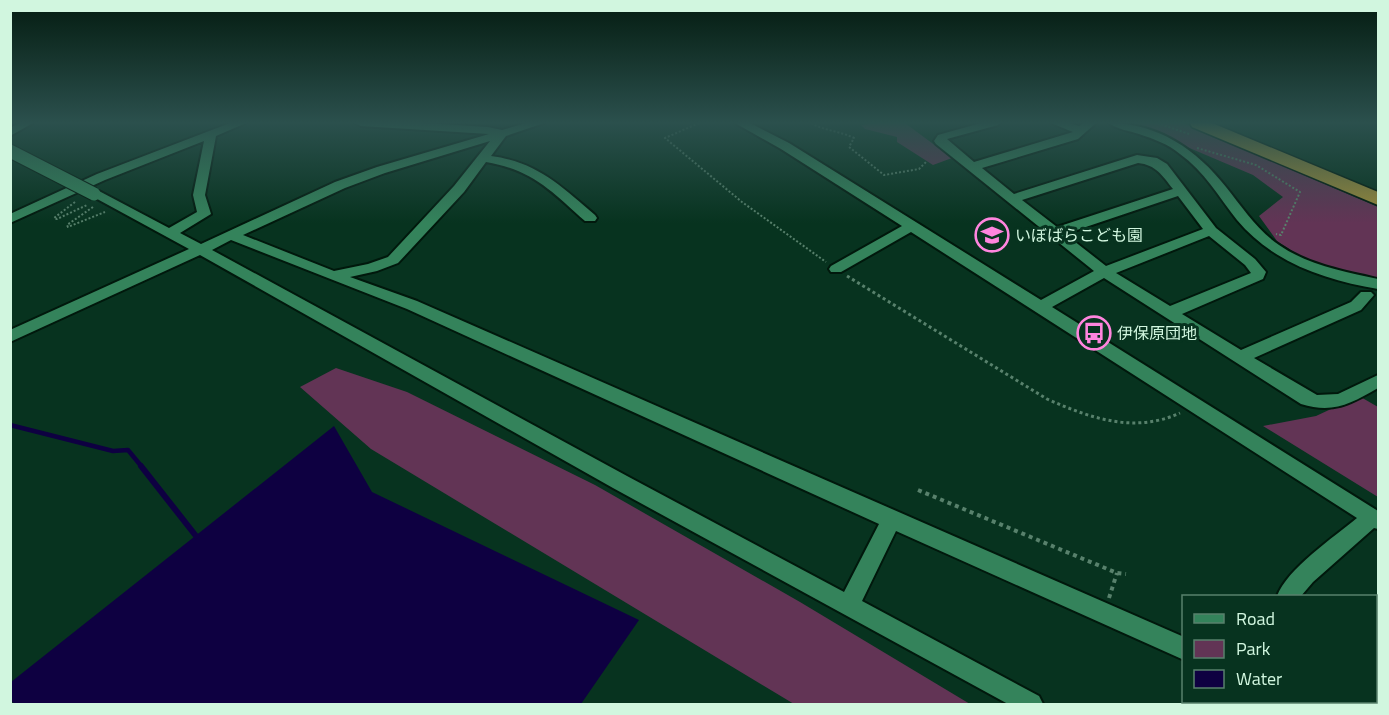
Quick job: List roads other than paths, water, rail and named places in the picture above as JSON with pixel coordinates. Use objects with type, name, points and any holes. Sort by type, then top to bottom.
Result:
[{"type":"highway","points":[[1277,156],[1378,199]]},
{"type":"street","points":[[20,156],[200,249],[609,476],[1031,705]]},
{"type":"street","points":[[10,219],[156,156]]},
{"type":"street","points":[[168,234],[204,214],[199,195],[207,156]]},
{"type":"street","points":[[10,337],[340,185],[427,156]]},
{"type":"street","points":[[801,156],[1375,519],[1306,575],[1290,595]]},
{"type":"street","points":[[959,156],[1104,272],[1307,399],[1320,404],[1331,404],[1378,381]]},
{"type":"street","points":[[972,167],[1008,156]]},
{"type":"street","points":[[1191,156],[1247,223],[1274,247],[1368,293]]},
{"type":"street","points":[[332,276],[372,268],[393,260],[459,189],[484,158],[516,164],[524,168],[552,186],[590,218]]},
{"type":"street","points":[[1011,199],[1137,159],[1153,161],[1163,167],[1211,231],[1256,267],[1258,276],[1169,313]]},
{"type":"street","points":[[1053,233],[1181,191]]},
{"type":"street","points":[[836,269],[912,226]]},
{"type":"street","points":[[1040,307],[1104,272],[1211,231]]},
{"type":"street","points":[[230,236],[412,305],[1182,648]]},
{"type":"street","points":[[1240,357],[1356,306],[1378,284]]},
{"type":"street","points":[[849,605],[891,520]]},
{"type":"water","points":[[334,426],[372,492],[639,620],[581,704],[15,704],[11,701],[11,682]]},
{"type":"waterway","points":[[10,425],[113,451],[128,450],[142,467]]},
{"type":"waterway","points":[[141,466],[196,536]]},
{"type":"place","name":"いぼばらこども園","points":[[992,235]]},
{"type":"place","name":"伊保原団地","points":[[1094,333]]}]
